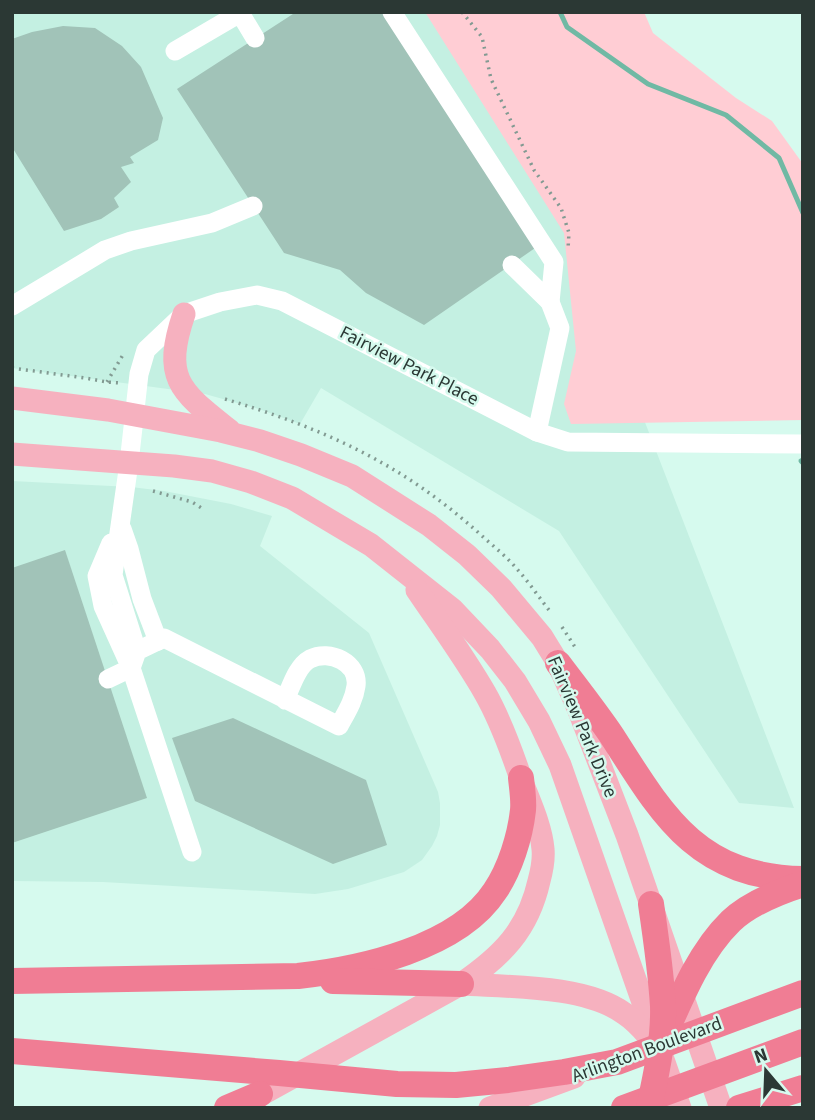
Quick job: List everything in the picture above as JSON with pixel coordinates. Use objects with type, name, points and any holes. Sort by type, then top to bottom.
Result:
[{"type":"highway","points":[[558,663],[611,734],[639,781],[662,811],[689,839],[707,853],[740,869],[758,875],[803,879]]},
{"type":"highway","points":[[263,978],[332,972],[374,963],[445,935],[467,920],[485,904],[506,871],[517,841],[523,808],[521,778]]},
{"type":"highway","points":[[656,1009],[694,970],[731,921],[784,890],[803,884]]},
{"type":"highway","points":[[649,1108],[659,1048],[656,1009],[659,962],[652,904]]},
{"type":"highway","points":[[12,981],[263,978],[461,984]]},
{"type":"highway","name":"Arlington Boulevard","points":[[617,1062],[803,993]]},
{"type":"highway","points":[[624,1108],[803,1042]]},
{"type":"highway","points":[[12,1051],[397,1084],[456,1085],[508,1080],[617,1062]]},
{"type":"highway","points":[[736,1067],[803,1057]]},
{"type":"highway","points":[[739,1108],[803,1088]]},
{"type":"highway","points":[[228,1108],[249,1101]]},
{"type":"main road","points":[[184,314],[174,353],[176,372],[184,390],[197,405],[235,435]]},
{"type":"main road","name":"Fairview Park Drive","points":[[12,398],[135,414],[260,441],[352,476],[429,525],[467,555],[501,588],[542,637],[558,663],[600,764],[652,904]]},
{"type":"main road","name":"Fairview Park Drive","points":[[12,454],[174,466],[212,471],[261,486],[292,498],[371,545],[452,609],[491,649],[515,681],[539,721],[656,1009],[721,1108]]},
{"type":"main road","points":[[249,1101],[461,984],[499,956],[513,940],[536,896],[543,849],[521,778],[495,712],[484,691],[405,572]]},
{"type":"main road","points":[[461,984],[538,989],[583,996],[614,1007],[656,1009],[659,1048],[680,1108]]},
{"type":"main road","points":[[659,1048],[698,1086],[714,1108]]},
{"type":"main road","name":"Arlington Boulevard","points":[[491,1108],[617,1062]]},
{"type":"street","points":[[392,12],[554,262],[550,302]]},
{"type":"street","points":[[175,51],[240,13],[255,38]]},
{"type":"street","points":[[12,306],[105,250],[131,241],[212,223],[253,206]]},
{"type":"street","points":[[512,265],[550,302],[560,328],[537,432]]},
{"type":"street","name":"Fairview Park Place","points":[[121,524],[139,373],[146,350],[184,314],[220,302],[257,295],[282,301],[537,432],[568,442],[803,444]]},
{"type":"street","points":[[121,524],[142,599],[158,641]]},
{"type":"street","points":[[121,524],[97,576],[103,606],[117,640],[134,659],[192,852]]},
{"type":"street","points":[[108,679],[164,638],[285,699]]},
{"type":"path","points":[[462,12],[482,37],[491,79],[534,170],[561,208],[569,233],[567,267],[554,268]]},
{"type":"path","points":[[12,368],[107,382],[138,383]]},
{"type":"path","points":[[153,491],[192,502],[203,509]]},
{"type":"shaded area","points":[[12,12],[490,12],[794,808],[739,803],[559,531],[321,388],[300,424],[205,394],[12,368]]},
{"type":"shaded area","points":[[425,12],[644,12],[653,33],[736,98],[772,121],[803,164],[803,420],[571,424],[564,404],[576,351],[564,233]]},
{"type":"shaded area","points":[[12,481],[164,491],[231,504],[272,516],[260,546],[369,633],[438,792],[440,825],[432,846],[422,860],[404,872],[348,889],[315,894],[103,882],[12,881]]},
{"type":"building","points":[[296,12],[382,12],[538,246],[424,325],[366,293],[340,270],[284,253],[177,89]]},
{"type":"building","points":[[63,26],[95,28],[122,46],[141,67],[163,118],[158,140],[130,157],[134,163],[121,167],[131,182],[114,198],[119,207],[101,219],[64,231],[12,147],[12,39]]},
{"type":"building","points":[[65,550],[147,798],[12,843],[12,568]]},
{"type":"building","points":[[233,718],[366,780],[387,845],[333,864],[195,801],[172,738]]},
{"type":"waterway","points":[[560,12],[567,27],[648,84],[726,115],[779,158],[803,213]]}]
